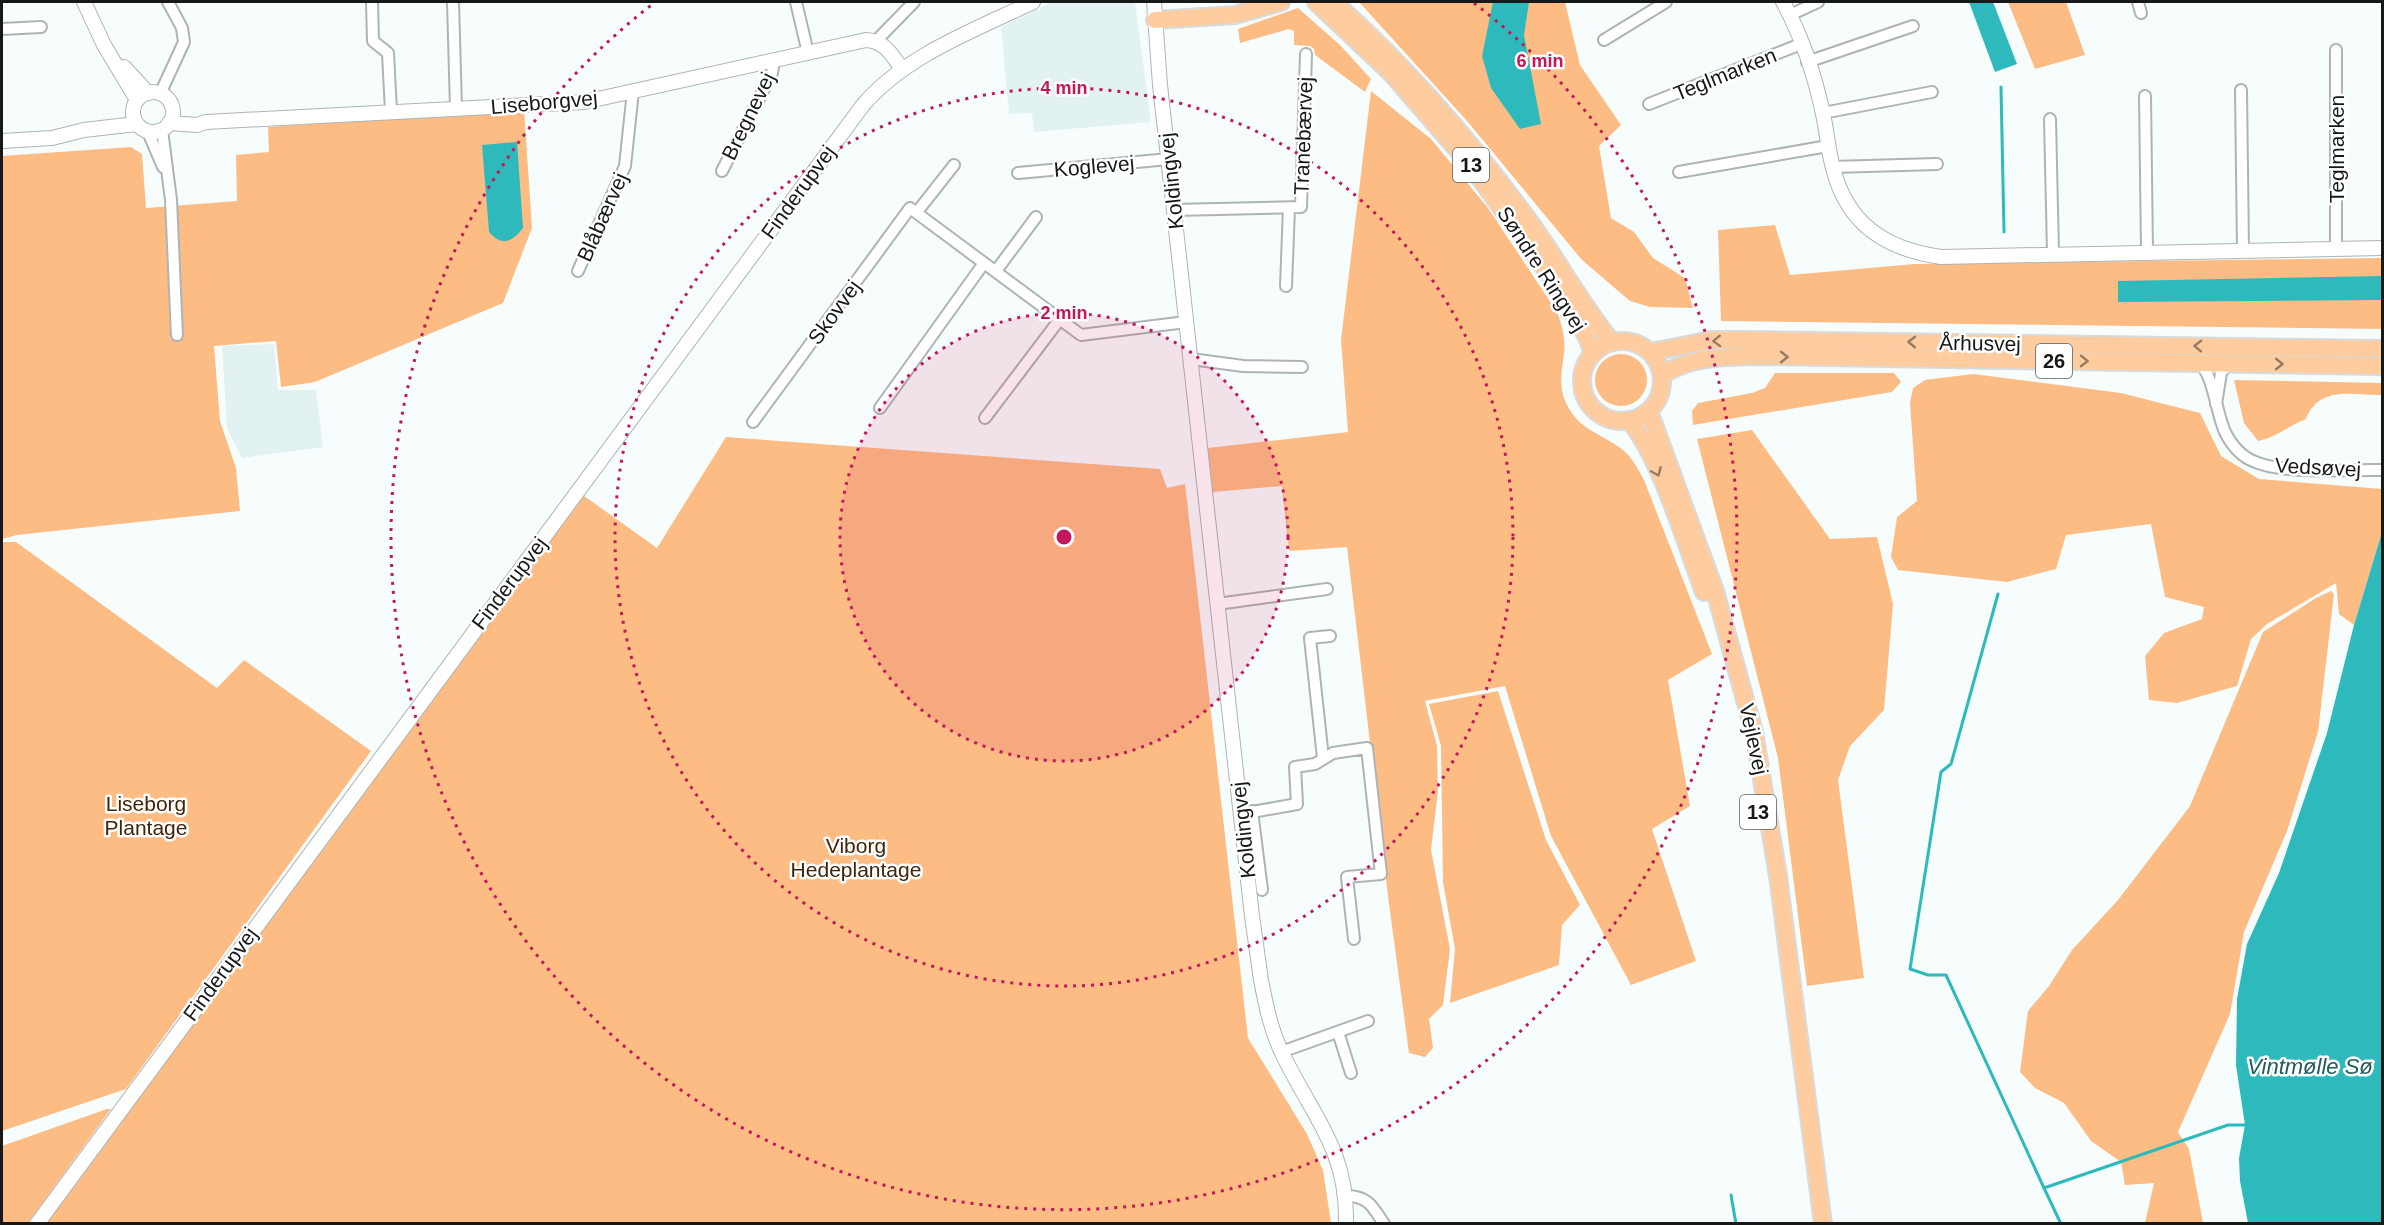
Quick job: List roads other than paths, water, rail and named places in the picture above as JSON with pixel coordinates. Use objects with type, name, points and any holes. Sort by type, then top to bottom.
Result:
[{"type":"main road","points":[[1155,20],[1209,19],[1281,2]]},
{"type":"main road","name":"Søndre Ringvej","points":[[1316,2],[1391,73],[1469,163],[1551,277],[1586,335],[1593,353]]},
{"type":"main road","name":"Søndre Ringvej","points":[[1338,4],[1419,86],[1486,164],[1527,218],[1612,342]]},
{"type":"main road","name":"Århusvej","points":[[1651,352],[1712,340],[2382,349]]},
{"type":"main road","points":[[1612,342],[1633,342],[1651,352],[1662,375],[1660,394],[1649,411],[1629,420],[1602,416],[1584,396],[1582,378],[1593,353],[1612,342]]},
{"type":"main road","name":"Århusvej","points":[[1662,375],[1684,363],[1725,357],[2382,366]]},
{"type":"main road","name":"Vejlevej","points":[[1649,411],[1714,591],[1754,732],[1778,876],[1823,1224]]},
{"type":"main road","name":"Vejlevej","points":[[1629,420],[1637,429],[1653,462],[1706,598],[1728,668],[1744,735],[1769,878],[1814,1224]]},
{"type":"street","points":[[84,2],[104,45],[143,104],[163,123]]},
{"type":"street","points":[[143,104],[184,42],[182,28],[168,2]]},
{"type":"street","points":[[372,2],[373,40],[388,52],[391,112]]},
{"type":"street","points":[[453,2],[456,109]]},
{"type":"street","points":[[796,2],[808,53]]},
{"type":"street","points":[[902,69],[886,46],[877,40],[914,2]]},
{"type":"street","name":"Finderupvej","points":[[37,1224],[314,842],[599,463],[863,105],[879,86],[902,69],[1033,2]]},
{"type":"street","name":"Koldingvej","points":[[1154,2],[1217,604],[1247,813],[1261,980],[1266,1010],[1281,1052],[1324,1127],[1335,1152],[1347,1196],[1346,1224]]},
{"type":"street","points":[[1604,40],[1666,2]]},
{"type":"street","name":"Teglmarken","points":[[1783,2],[1808,62],[1823,113],[1828,146],[1839,189],[1861,223],[1895,246],[1917,254],[1941,257],[2382,248]]},
{"type":"street","points":[[1790,15],[1818,2]]},
{"type":"street","points":[[2138,2],[2141,13]]},
{"type":"street","name":"Teglmarken","points":[[1808,62],[1913,26]]},
{"type":"street","points":[[2,29],[41,27]]},
{"type":"street","name":"Liseborgvej","points":[[163,123],[197,124],[584,102],[866,40],[877,40]]},
{"type":"street","name":"Teglmarken","points":[[1649,104],[1801,44]]},
{"type":"street","name":"Teglmarken","points":[[2336,50],[2336,249]]},
{"type":"street","name":"Tranebærvej","points":[[1174,210],[1301,207],[1305,54]]},
{"type":"street","name":"Bregnevej","points":[[722,171],[772,73],[774,61]]},
{"type":"street","points":[[2241,90],[2243,250]]},
{"type":"street","name":"Blåbærvej","points":[[578,271],[625,166],[633,91]]},
{"type":"street","points":[[1823,113],[1932,92]]},
{"type":"street","points":[[2145,96],[2147,252]]},
{"type":"street","points":[[2,141],[52,138],[84,130],[143,104],[170,103],[163,123],[177,335]]},
{"type":"street","points":[[2050,119],[2053,253]]},
{"type":"street","points":[[1679,172],[1828,146]]},
{"type":"street","name":"Koglevej","points":[[1018,173],[1169,159]]},
{"type":"street","points":[[1833,167],[1937,164]]},
{"type":"street","name":"Skovvej","points":[[753,422],[910,208],[917,212],[954,165]]},
{"type":"street","name":"Tranebærvej","points":[[1286,286],[1289,208]]},
{"type":"street","points":[[917,212],[1081,335],[1186,322]]},
{"type":"street","points":[[996,271],[1036,217]]},
{"type":"street","points":[[880,408],[984,263]]},
{"type":"street","points":[[986,418],[1060,319]]},
{"type":"street","points":[[1191,359],[1243,366],[1302,367]]},
{"type":"street","name":"Vedsøvej","points":[[2200,363],[2207,373],[2225,432],[2237,451],[2253,461],[2276,468],[2382,470]]},
{"type":"street","name":"Vedsøvej","points":[[2216,405],[2221,373],[2228,363]]},
{"type":"street","points":[[1217,604],[1327,589]]},
{"type":"street","points":[[1323,758],[1310,638],[1330,636]]},
{"type":"street","points":[[1262,890],[1247,813],[1297,804],[1295,767],[1316,764],[1334,753],[1367,748],[1381,874],[1347,877],[1354,939]]},
{"type":"street","points":[[1281,1052],[1368,1021]]},
{"type":"street","points":[[1338,1032],[1351,1072]]},
{"type":"street","points":[[1347,1196],[1360,1196],[1367,1200],[1384,1224]]},
{"type":"water","points":[[1493,2],[1529,2],[1524,35],[1541,124],[1520,129],[1491,88],[1482,56]]},
{"type":"water","points":[[1969,2],[1993,2],[2017,64],[1995,72]]},
{"type":"water","points":[[517,142],[523,228],[515,237],[503,241],[498,240],[489,232],[482,145]]},
{"type":"water","points":[[2382,276],[2382,300],[2118,302],[2118,281]]},
{"type":"water","name":"Vintmølle Sø","points":[[2382,532],[2382,1223],[2248,1223],[2240,1181],[2239,1158],[2245,1125],[2236,1065],[2237,999],[2247,944],[2279,873],[2327,733],[2354,625]]},
{"type":"waterway","points":[[2001,87],[2004,232]]},
{"type":"waterway","points":[[1998,594],[1951,764],[1941,772],[1910,969],[1928,975],[1946,975],[2044,1188],[2228,1125],[2245,1125]]},
{"type":"waterway","points":[[2044,1188],[2061,1224]]},
{"type":"waterway","points":[[1731,1195],[1736,1224]]},
{"type":"park label","name":"Liseborg Plantage","points":[[146,815]]},
{"type":"park label","name":"Viborg Hedeplantage","points":[[856,857]]}]
